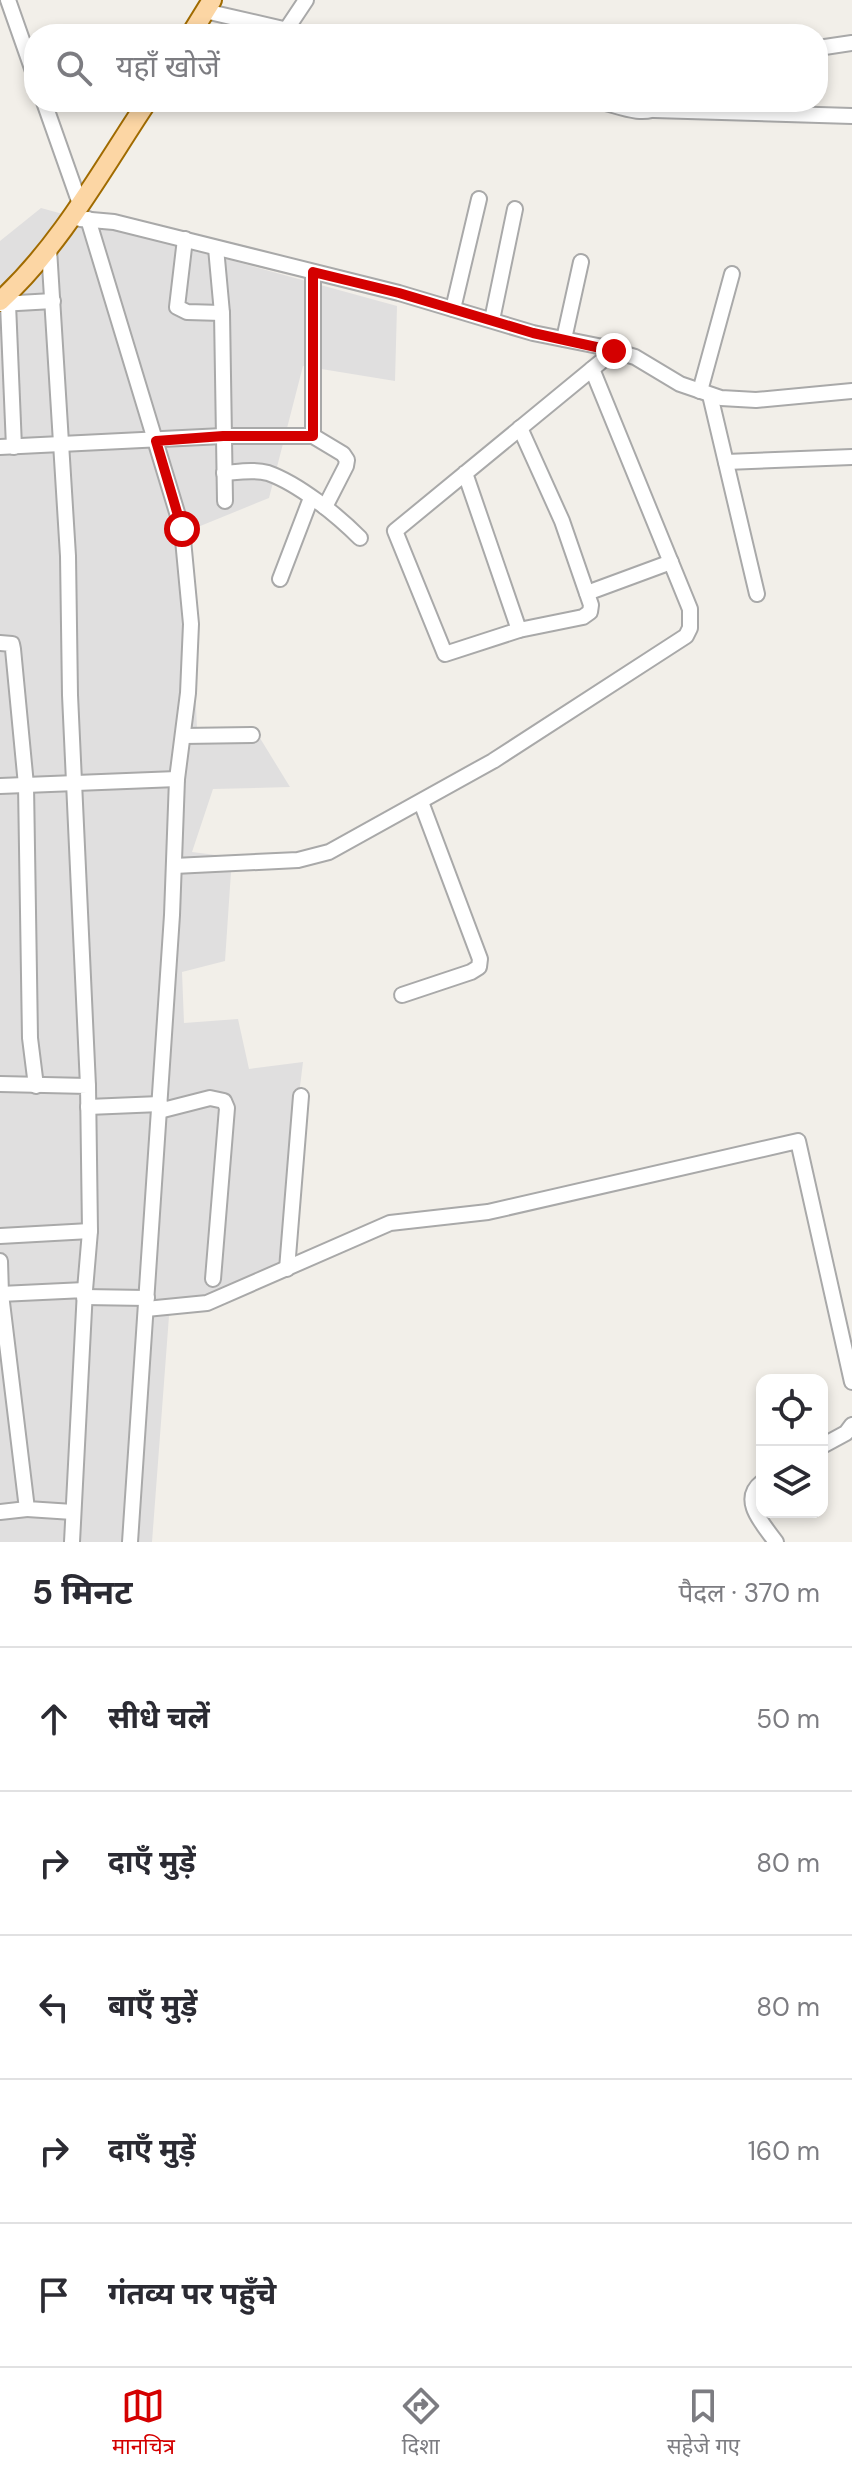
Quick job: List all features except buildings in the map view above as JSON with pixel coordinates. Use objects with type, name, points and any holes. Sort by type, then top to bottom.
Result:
[{"type":"main road","points":[[197,24],[209,6]]},
{"type":"main road","points":[[3,303],[79,214],[141,112]]},
{"type":"street","points":[[8,0],[24,46]]},
{"type":"street","points":[[290,24],[306,0]]},
{"type":"street","points":[[209,6],[267,24]]},
{"type":"street","points":[[828,47],[852,43]]},
{"type":"street","points":[[47,112],[156,441],[182,529],[189,587],[190,661],[177,779],[160,1108],[130,1542]]},
{"type":"street","points":[[775,112],[852,116]]},
{"type":"street","points":[[453,309],[479,199]]},
{"type":"street","points":[[492,320],[515,209]]},
{"type":"street","points":[[79,214],[635,357],[680,384],[705,393],[756,400],[852,391]]},
{"type":"street","points":[[185,239],[177,307],[187,312],[222,313]]},
{"type":"street","points":[[216,248],[222,313],[225,501]]},
{"type":"street","points":[[49,249],[62,445],[88,1086],[90,1231],[72,1542]]},
{"type":"street","points":[[564,339],[581,262]]},
{"type":"street","points":[[313,272],[313,436]]},
{"type":"street","points":[[732,274],[705,393],[726,462],[757,594]]},
{"type":"street","points":[[53,301],[3,303],[7,447],[223,436],[313,436],[343,454],[347,460],[325,507]]},
{"type":"street","points":[[520,428],[562,521],[591,605],[590,612],[583,617],[519,630],[445,654],[395,531],[465,473],[614,351]]},
{"type":"street","points":[[174,866],[313,857],[329,852],[493,761],[686,636],[690,628],[690,609],[592,369]]},
{"type":"street","points":[[726,462],[852,457]]},
{"type":"street","points":[[224,473],[266,473],[325,507],[360,538]]},
{"type":"street","points":[[465,473],[519,630]]},
{"type":"street","points":[[280,579],[311,498]]},
{"type":"street","points":[[587,593],[671,562]]},
{"type":"street","points":[[0,643],[12,644],[13,649],[26,785],[30,1038],[36,1086]]},
{"type":"street","points":[[183,736],[252,735]]},
{"type":"street","points":[[0,786],[177,779]]},
{"type":"street","points":[[402,995],[471,972],[479,967],[480,959],[421,802]]},
{"type":"street","points":[[0,1084],[88,1086]]},
{"type":"street","points":[[287,1269],[301,1096]]},
{"type":"street","points":[[88,1107],[160,1108],[210,1098],[224,1101],[227,1108],[213,1279]]},
{"type":"street","points":[[1,1294],[85,1293],[147,1303],[207,1303],[390,1223],[488,1212],[798,1141],[852,1382]]},
{"type":"street","points":[[0,1236],[90,1231]]},
{"type":"street","points":[[0,1261],[1,1294],[27,1509]]},
{"type":"street","points":[[828,1443],[846,1433],[852,1425]]},
{"type":"street","points":[[756,1486],[751,1502],[756,1513]]},
{"type":"street","points":[[0,1512],[27,1509],[73,1512]]},
{"type":"street","points":[[759,1518],[776,1542]]},
{"type":"shaded area","points":[[41,208],[397,306],[395,381],[303,366],[269,498],[188,531],[197,728],[255,730],[290,787],[213,789],[192,852],[232,857],[225,961],[182,972],[184,1023],[238,1019],[249,1069],[303,1062],[278,1266],[242,1288],[169,1316],[152,1542],[0,1542],[0,241]]},
{"type":"route","points":[[182,529],[156,441],[223,436],[313,436],[313,272],[399,293],[533,333],[614,351]]}]
